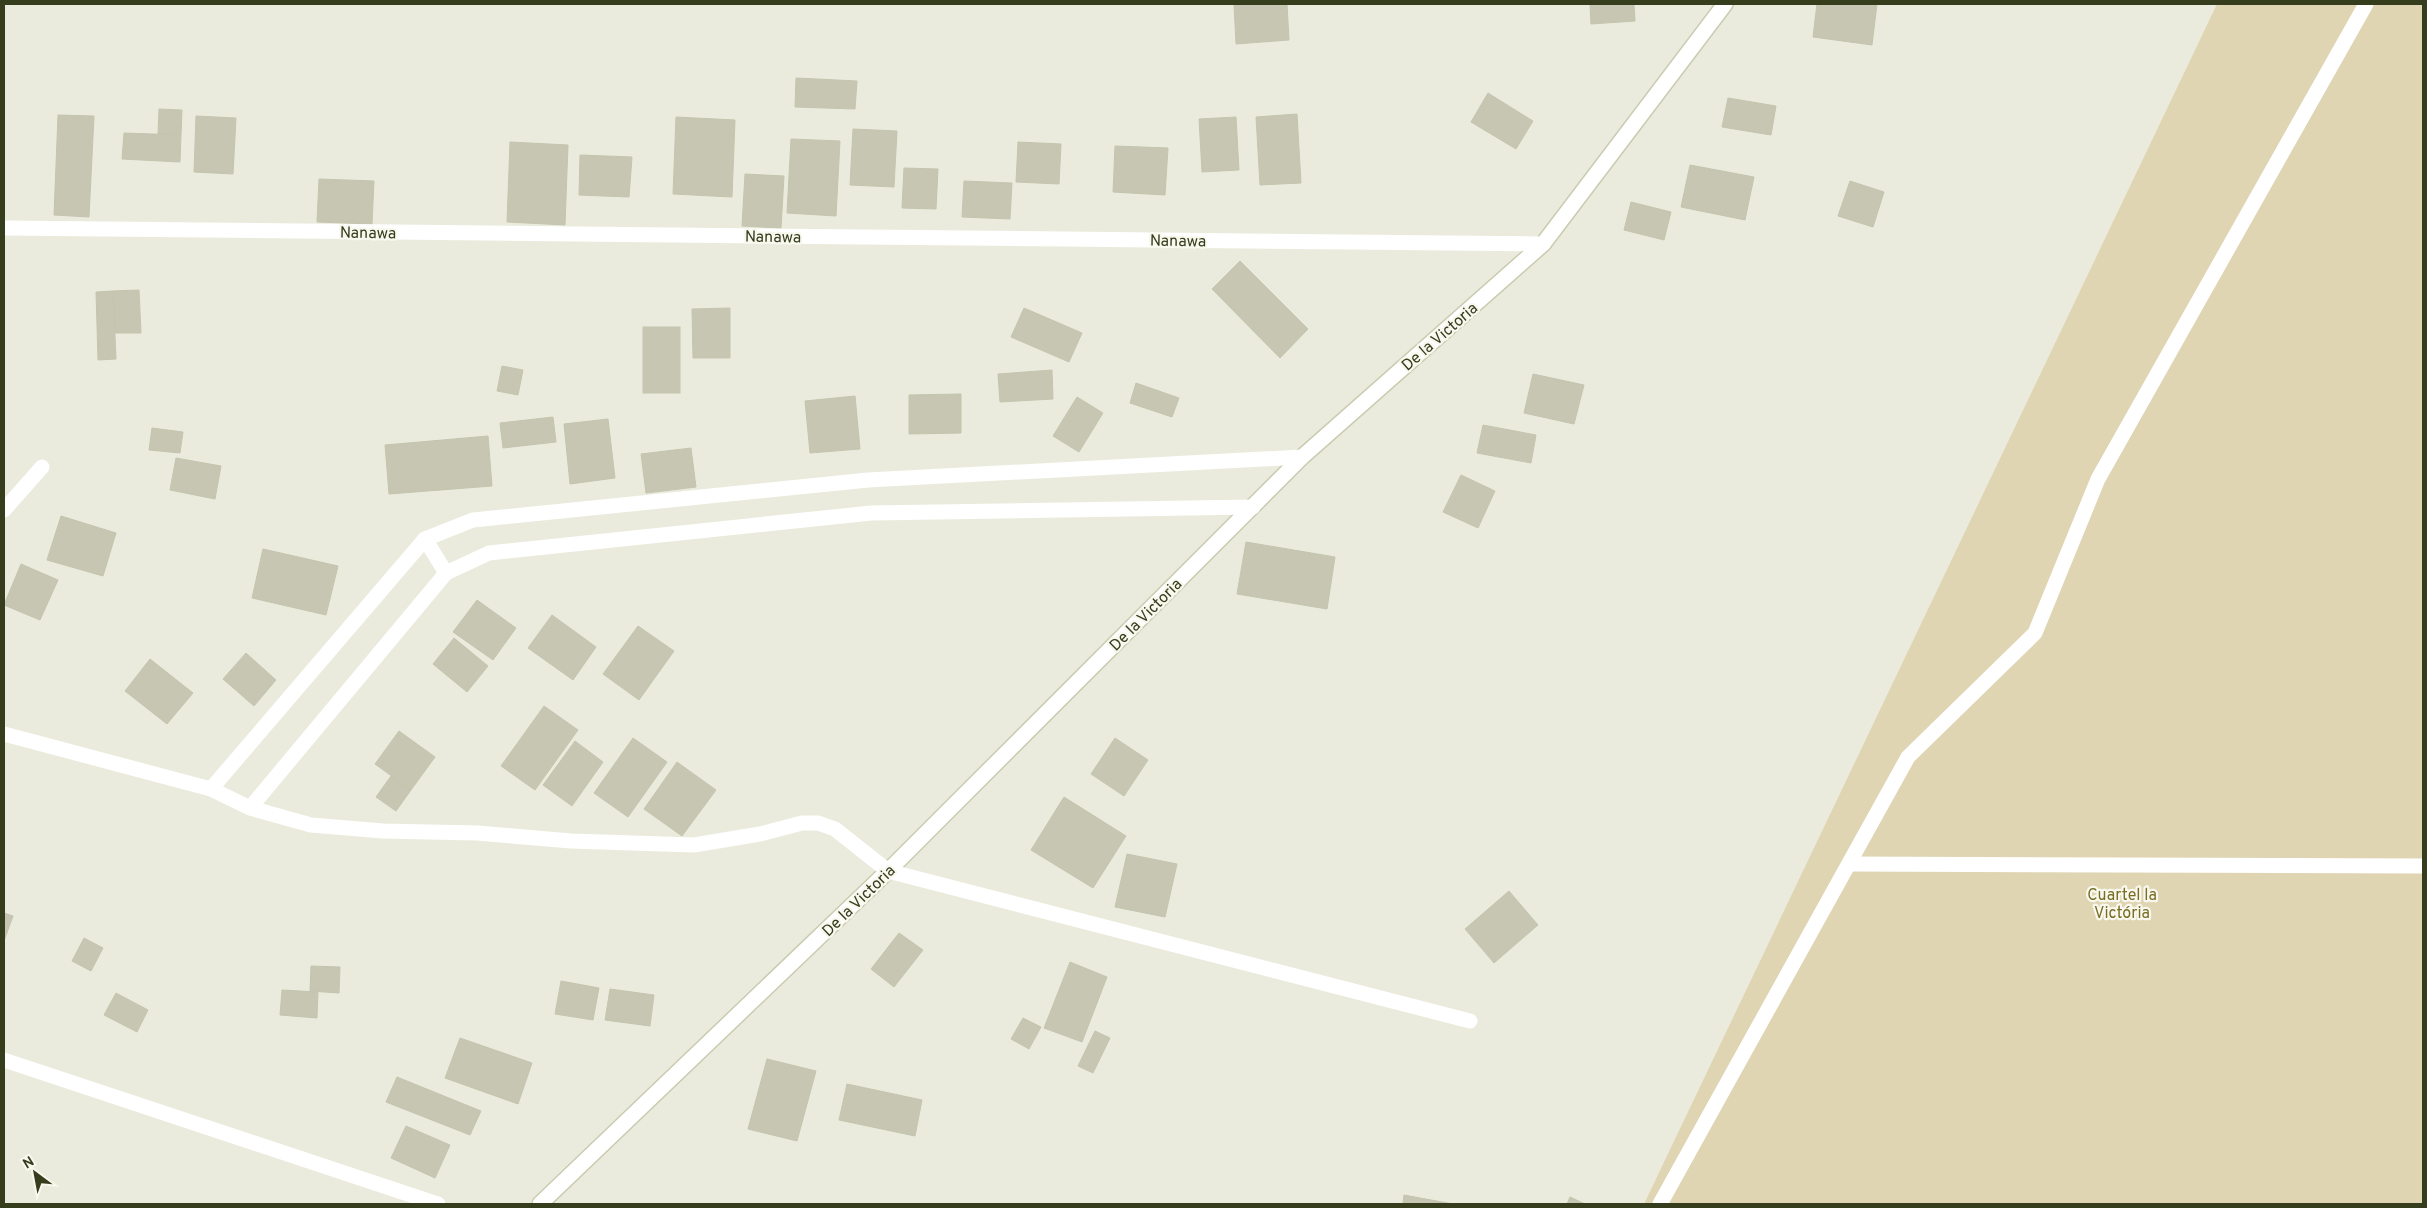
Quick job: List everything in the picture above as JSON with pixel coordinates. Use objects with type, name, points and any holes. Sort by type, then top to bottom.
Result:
[{"type":"street","name":"De la Victoria","points":[[540,1204],[888,871],[1302,457],[1543,244],[1725,4]]},
{"type":"street","points":[[1660,1204],[1908,756],[2035,633],[2098,478],[2366,4]]},
{"type":"street","name":"Nanawa","points":[[4,228],[1543,244]]},
{"type":"street","points":[[211,789],[425,539],[473,520],[868,480],[1302,457]]},
{"type":"street","points":[[4,510],[42,467]]},
{"type":"street","points":[[250,808],[446,573],[489,553],[871,513],[1252,506]]},
{"type":"street","points":[[425,539],[446,573]]},
{"type":"street","points":[[4,734],[211,789],[250,808],[311,825],[684,844],[760,834],[802,823],[818,823],[835,829],[888,871],[1470,1021]]},
{"type":"street","points":[[1849,864],[2423,866]]},
{"type":"street","points":[[4,1060],[438,1204]]},
{"type":"green space","name":"Cuartel la Victória","points":[[2217,4],[2423,4],[2423,1204],[1644,1204]]},
{"type":"building","points":[[1234,4],[1287,4],[1289,40],[1236,44]]},
{"type":"building","points":[[1590,4],[1634,4],[1635,21],[1591,24]]},
{"type":"building","points":[[1817,4],[1877,4],[1872,45],[1813,37]]},
{"type":"building","points":[[796,78],[857,81],[855,109],[795,107]]},
{"type":"building","points":[[1488,93],[1533,121],[1516,149],[1471,122]]},
{"type":"building","points":[[1728,98],[1776,106],[1771,135],[1722,127]]},
{"type":"building","points":[[159,109],[182,110],[181,135],[158,134]]},
{"type":"building","points":[[1297,114],[1301,183],[1260,185],[1256,117]]},
{"type":"building","points":[[58,115],[94,116],[89,217],[54,215]]},
{"type":"building","points":[[196,116],[236,118],[233,174],[194,172]]},
{"type":"building","points":[[676,117],[735,120],[732,197],[673,194]]},
{"type":"building","points":[[1236,117],[1239,170],[1202,172],[1199,119]]},
{"type":"building","points":[[853,129],[897,131],[894,187],[850,185]]},
{"type":"building","points":[[124,133],[181,135],[180,162],[122,159]]},
{"type":"building","points":[[791,139],[840,141],[836,216],[787,213]]},
{"type":"building","points":[[510,142],[568,145],[565,225],[507,222]]},
{"type":"building","points":[[1018,142],[1061,144],[1059,184],[1016,182]]},
{"type":"building","points":[[1115,146],[1168,148],[1165,195],[1113,192]]},
{"type":"building","points":[[580,155],[632,157],[629,197],[579,195]]},
{"type":"building","points":[[1690,165],[1754,177],[1745,220],[1681,207]]},
{"type":"building","points":[[904,168],[938,169],[936,209],[902,208]]},
{"type":"building","points":[[745,174],[784,176],[781,228],[742,226]]},
{"type":"building","points":[[319,179],[374,181],[372,224],[317,222]]},
{"type":"building","points":[[964,181],[1012,183],[1010,219],[962,217]]},
{"type":"building","points":[[1850,181],[1884,192],[1873,227],[1838,216]]},
{"type":"building","points":[[1631,202],[1671,212],[1664,240],[1624,230]]},
{"type":"building","points":[[1240,261],[1308,329],[1280,358],[1212,289]]},
{"type":"building","points":[[139,290],[141,333],[115,333],[113,291]]},
{"type":"building","points":[[113,291],[116,359],[98,360],[96,292]]},
{"type":"building","points":[[730,308],[730,358],[693,358],[692,309]]},
{"type":"building","points":[[1024,308],[1082,333],[1069,362],[1011,337]]},
{"type":"building","points":[[643,327],[680,327],[680,393],[643,393]]},
{"type":"building","points":[[502,366],[523,370],[518,395],[497,391]]},
{"type":"building","points":[[1052,370],[1053,399],[1000,402],[998,374]]},
{"type":"building","points":[[1533,374],[1584,385],[1574,424],[1524,413]]},
{"type":"building","points":[[1136,383],[1179,398],[1172,417],[1130,403]]},
{"type":"building","points":[[961,394],[961,433],[909,434],[909,395]]},
{"type":"building","points":[[855,396],[860,449],[810,453],[805,401]]},
{"type":"building","points":[[1077,397],[1103,413],[1079,452],[1053,436]]},
{"type":"building","points":[[553,417],[556,442],[503,448],[500,423]]},
{"type":"building","points":[[608,419],[615,478],[570,484],[564,424]]},
{"type":"building","points":[[1483,425],[1536,435],[1531,463],[1477,453]]},
{"type":"building","points":[[152,428],[183,432],[180,453],[149,450]]},
{"type":"building","points":[[488,436],[492,486],[389,494],[385,445]]},
{"type":"building","points":[[691,448],[696,487],[646,493],[641,454]]},
{"type":"building","points":[[176,458],[221,466],[215,499],[170,490]]},
{"type":"building","points":[[1461,475],[1495,491],[1478,528],[1443,512]]},
{"type":"building","points":[[61,516],[116,533],[103,576],[47,560]]},
{"type":"building","points":[[1246,542],[1335,557],[1327,609],[1237,594]]},
{"type":"building","points":[[263,549],[338,566],[326,615],[252,598]]},
{"type":"building","points":[[21,564],[58,580],[40,620],[4,605]]},
{"type":"building","points":[[477,600],[516,628],[493,660],[453,632]]},
{"type":"building","points":[[552,615],[596,647],[573,680],[528,648]]},
{"type":"building","points":[[638,626],[674,651],[639,700],[603,674]]},
{"type":"building","points":[[454,638],[488,666],[467,692],[433,664]]},
{"type":"building","points":[[246,653],[276,680],[254,706],[223,679]]},
{"type":"building","points":[[150,659],[193,693],[167,724],[125,691]]},
{"type":"building","points":[[544,706],[578,730],[535,790],[501,766]]},
{"type":"building","points":[[399,731],[435,757],[411,790],[375,764]]},
{"type":"building","points":[[633,738],[667,762],[628,817],[594,793]]},
{"type":"building","points":[[1115,738],[1148,760],[1124,796],[1091,774]]},
{"type":"building","points":[[575,741],[603,762],[572,806],[543,785]]},
{"type":"building","points":[[677,762],[716,790],[682,836],[644,809]]},
{"type":"building","points":[[391,776],[411,790],[396,811],[376,797]]},
{"type":"building","points":[[1064,797],[1126,836],[1093,888],[1031,850]]},
{"type":"building","points":[[1127,854],[1177,864],[1165,917],[1115,907]]},
{"type":"building","points":[[1509,891],[1538,925],[1494,963],[1465,929]]},
{"type":"building","points":[[4,913],[13,916],[4,941]]},
{"type":"building","points":[[899,933],[923,950],[894,987],[871,969]]},
{"type":"building","points":[[84,938],[103,948],[91,971],[72,961]]},
{"type":"building","points":[[1070,962],[1107,977],[1082,1042],[1044,1028]]},
{"type":"building","points":[[311,966],[340,967],[339,993],[310,991]]},
{"type":"building","points":[[561,981],[599,988],[593,1020],[555,1014]]},
{"type":"building","points":[[610,989],[654,995],[650,1026],[605,1020]]},
{"type":"building","points":[[282,990],[318,992],[317,1018],[280,1015]]},
{"type":"building","points":[[116,993],[148,1010],[137,1032],[104,1015]]},
{"type":"building","points":[[1023,1018],[1041,1027],[1029,1049],[1011,1039]]},
{"type":"building","points":[[1095,1031],[1110,1038],[1093,1073],[1078,1066]]},
{"type":"building","points":[[460,1038],[532,1063],[518,1104],[445,1078]]},
{"type":"building","points":[[767,1059],[816,1071],[797,1141],[748,1129]]},
{"type":"building","points":[[397,1077],[481,1111],[470,1135],[386,1102]]},
{"type":"building","points":[[847,1084],[922,1100],[915,1136],[839,1120]]},
{"type":"building","points":[[406,1126],[450,1145],[435,1178],[391,1158]]},
{"type":"building","points":[[1404,1195],[1453,1204],[1403,1204]]},
{"type":"building","points":[[1570,1197],[1585,1204],[1567,1204]]}]
